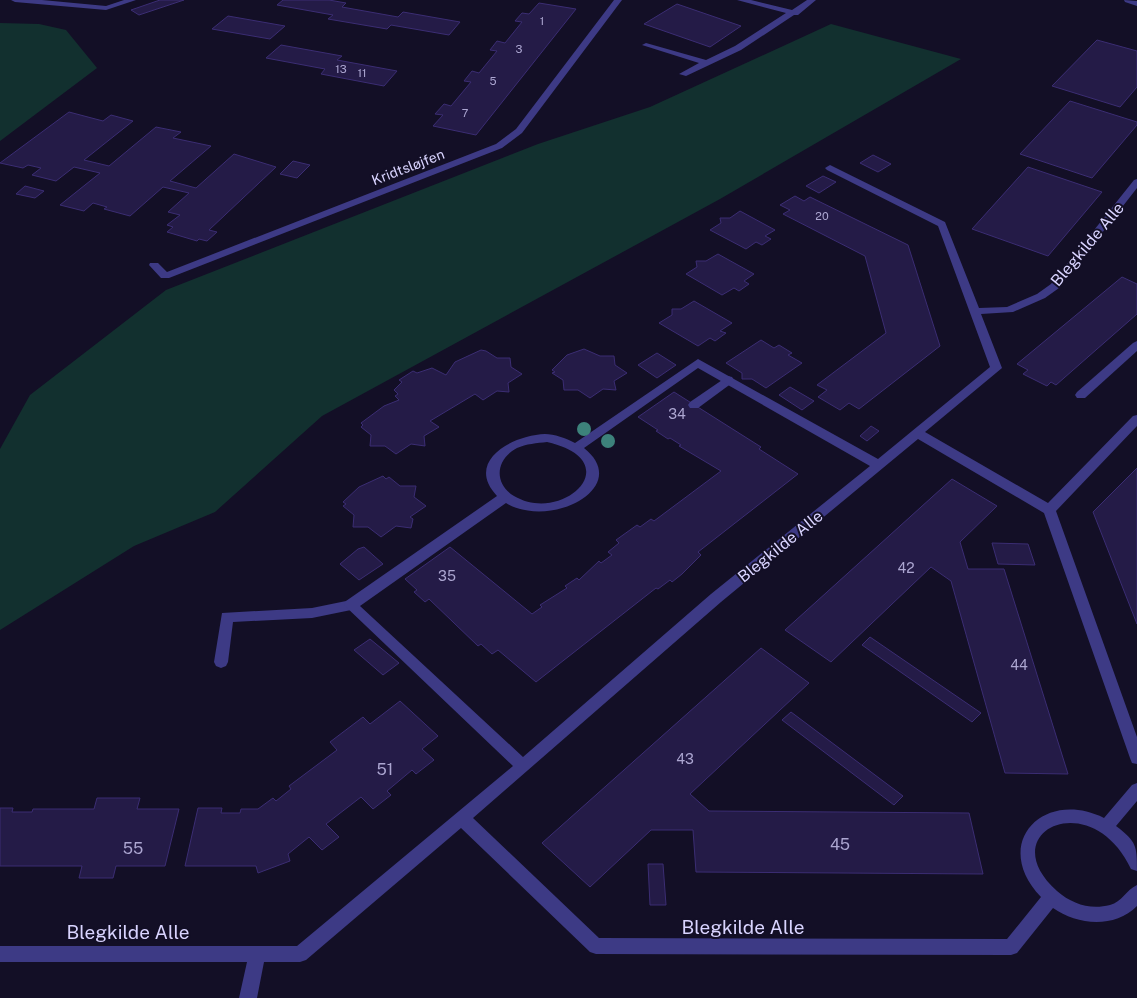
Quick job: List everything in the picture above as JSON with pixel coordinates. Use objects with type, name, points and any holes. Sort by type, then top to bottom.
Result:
[{"type":"street","points":[[15,0],[106,8],[132,0]]},
{"type":"street","name":"Kridtsløjfen","points":[[154,265],[165,276],[499,146],[519,131],[618,0]]},
{"type":"street","points":[[741,0],[795,13]]},
{"type":"street","points":[[683,74],[738,48],[795,13],[812,0]]},
{"type":"street","points":[[1128,0],[1136,2]]},
{"type":"street","points":[[646,45],[706,63]]},
{"type":"street","name":"Blegkilde Alle","points":[[0,954],[300,954],[523,766],[716,598],[996,368],[942,224],[830,168]]},
{"type":"street","name":"Blegkilde Alle","points":[[974,311],[1009,310],[1041,296],[1055,286],[1137,182]]},
{"type":"street","points":[[1081,395],[1132,356],[1137,345]]},
{"type":"street","points":[[577,447],[698,363],[879,465]]},
{"type":"street","points":[[694,405],[728,380]]},
{"type":"street","points":[[1049,510],[1137,419]]},
{"type":"street","points":[[917,433],[1049,510],[1137,758]]},
{"type":"street","points":[[539,438],[564,441],[577,447],[586,456],[592,472],[587,488],[578,497],[549,508],[533,508],[518,504],[505,497],[496,487],[492,475],[495,463],[503,452],[515,444],[539,438]]},
{"type":"street","points":[[221,662],[228,617],[312,613],[351,605],[505,497]]},
{"type":"street","points":[[351,605],[523,766]]},
{"type":"street","points":[[1106,827],[1137,790]]},
{"type":"street","points":[[1135,901],[1118,911],[1103,916],[1085,914],[1067,908],[1051,897],[1038,883],[1030,868],[1027,852],[1030,838],[1038,827],[1050,819],[1065,815],[1082,816],[1106,827],[1126,843],[1137,864]]},
{"type":"street","name":"Blegkilde Alle","points":[[462,818],[596,946],[1011,947],[1051,897]]},
{"type":"street","points":[[248,998],[257,954]]},
{"type":"green space","points":[[0,23],[39,24],[66,30],[97,68],[0,141]]},
{"type":"green space","points":[[831,24],[961,59],[720,199],[322,416],[215,512],[134,546],[0,630],[0,449],[30,395],[166,290],[538,144],[650,107]]},
{"type":"building","points":[[160,0],[184,0],[139,15],[131,10]]},
{"type":"building","points":[[283,0],[329,0],[346,3],[342,7],[398,17],[403,12],[460,22],[449,35],[391,25],[387,29],[328,19],[333,15],[277,5]]},
{"type":"building","points":[[539,3],[576,9],[476,135],[433,126],[443,115],[435,114],[444,104],[451,106],[471,82],[464,81],[472,71],[479,73],[497,51],[490,50],[497,41],[505,43],[522,22],[515,21],[522,13],[529,14]]},
{"type":"building","points":[[677,4],[741,26],[710,47],[644,24]]},
{"type":"building","points":[[228,16],[285,26],[270,39],[212,29]]},
{"type":"building","points":[[1097,40],[1137,51],[1137,87],[1120,107],[1052,86]]},
{"type":"building","points":[[281,45],[342,56],[337,60],[397,71],[384,86],[321,74],[325,69],[266,58]]},
{"type":"building","points":[[1070,101],[1137,122],[1137,125],[1092,178],[1020,154]]},
{"type":"building","points":[[69,112],[103,121],[111,115],[133,121],[84,160],[109,166],[156,127],[181,132],[173,138],[211,146],[170,181],[196,188],[234,154],[276,167],[209,230],[217,232],[207,241],[199,239],[197,241],[167,232],[173,227],[167,225],[180,215],[168,212],[189,193],[163,187],[130,216],[104,209],[107,207],[93,203],[84,211],[60,205],[100,173],[74,167],[56,181],[32,175],[41,168],[28,165],[23,168],[0,163]]},
{"type":"building","points":[[873,155],[891,164],[878,172],[860,163]]},
{"type":"building","points":[[293,161],[310,165],[297,178],[280,174]]},
{"type":"building","points":[[1028,167],[1102,192],[1048,256],[972,229]]},
{"type":"building","points":[[823,176],[836,182],[819,193],[806,186]]},
{"type":"building","points":[[25,186],[44,191],[35,198],[16,194]]},
{"type":"building","points":[[795,196],[804,201],[810,197],[908,245],[940,346],[859,409],[849,403],[840,410],[818,397],[827,390],[817,385],[886,333],[865,256],[783,214],[790,210],[780,205]]},
{"type":"building","points":[[740,211],[775,230],[765,236],[771,239],[762,245],[756,242],[746,249],[710,230],[721,223],[720,218],[730,218]]},
{"type":"building","points":[[718,254],[754,274],[744,281],[749,284],[739,291],[734,288],[722,295],[686,274],[697,267],[696,261],[706,261]]},
{"type":"building","points":[[1122,277],[1137,284],[1137,314],[1056,385],[1051,382],[1047,386],[1023,374],[1028,370],[1017,364]]},
{"type":"building","points":[[694,301],[732,323],[720,331],[726,333],[715,341],[710,338],[698,346],[659,323],[672,315],[672,309],[681,309]]},
{"type":"building","points":[[761,340],[774,348],[779,345],[792,353],[788,355],[802,363],[766,388],[752,379],[742,379],[742,373],[726,363]]},
{"type":"building","points":[[584,349],[600,356],[614,356],[615,365],[627,373],[614,381],[616,390],[603,389],[590,398],[578,390],[564,390],[563,380],[552,373],[555,372],[552,370],[567,355]]},
{"type":"building","points":[[481,350],[497,358],[510,358],[511,367],[522,374],[508,383],[509,392],[497,391],[483,400],[475,394],[430,421],[439,427],[424,436],[425,446],[411,444],[396,454],[385,446],[370,446],[371,435],[361,427],[363,425],[361,423],[384,406],[399,400],[395,396],[398,394],[394,390],[402,382],[399,380],[413,371],[417,373],[432,368],[446,375],[455,362]]},
{"type":"building","points":[[657,353],[676,365],[657,378],[638,365]]},
{"type":"building","points":[[790,387],[814,401],[802,410],[779,395]]},
{"type":"building","points":[[674,392],[761,447],[759,449],[798,474],[698,552],[701,555],[672,582],[670,580],[658,589],[656,588],[536,682],[498,650],[492,654],[481,644],[478,646],[429,599],[425,602],[414,592],[417,590],[405,579],[450,547],[532,614],[542,607],[540,605],[567,588],[565,586],[577,578],[579,580],[599,561],[601,563],[612,555],[608,552],[619,543],[616,540],[637,525],[640,527],[651,519],[654,521],[721,471],[679,446],[681,445],[670,438],[668,439],[638,417]]},
{"type":"building","points":[[871,426],[879,431],[867,441],[860,436]]},
{"type":"building","points":[[1137,468],[1137,624],[1093,512]]},
{"type":"building","points":[[383,476],[386,479],[389,477],[400,486],[416,486],[414,497],[426,506],[410,517],[413,519],[411,528],[396,526],[381,537],[368,527],[353,527],[354,515],[343,506],[346,504],[343,502],[359,487]]},
{"type":"building","points":[[952,479],[997,506],[960,542],[968,569],[1004,569],[1068,774],[1005,773],[951,581],[931,567],[831,662],[785,630]]},
{"type":"building","points":[[992,543],[1028,544],[1035,565],[998,564]]},
{"type":"building","points":[[364,547],[383,564],[359,580],[340,564],[358,549]]},
{"type":"building","points":[[870,637],[981,713],[972,722],[862,645]]},
{"type":"building","points":[[370,639],[399,663],[383,675],[354,650]]},
{"type":"building","points":[[761,648],[809,683],[690,794],[709,811],[969,813],[983,874],[696,872],[693,830],[651,830],[590,887],[542,843]]},
{"type":"building","points":[[400,701],[438,736],[422,749],[434,760],[416,774],[412,770],[387,791],[391,795],[373,809],[361,797],[326,824],[339,837],[322,850],[309,837],[288,854],[290,861],[258,873],[256,866],[185,866],[198,808],[222,808],[221,813],[240,813],[241,809],[258,809],[273,798],[276,801],[291,789],[289,786],[337,750],[330,742],[363,717],[370,724]]},
{"type":"building","points":[[791,712],[903,796],[894,805],[782,720]]},
{"type":"building","points":[[97,798],[140,798],[137,809],[179,809],[165,866],[116,866],[113,878],[79,878],[82,866],[0,866],[0,808],[13,808],[12,812],[32,812],[33,809],[94,809]]},
{"type":"building","points":[[648,864],[663,864],[666,905],[650,905]]}]
